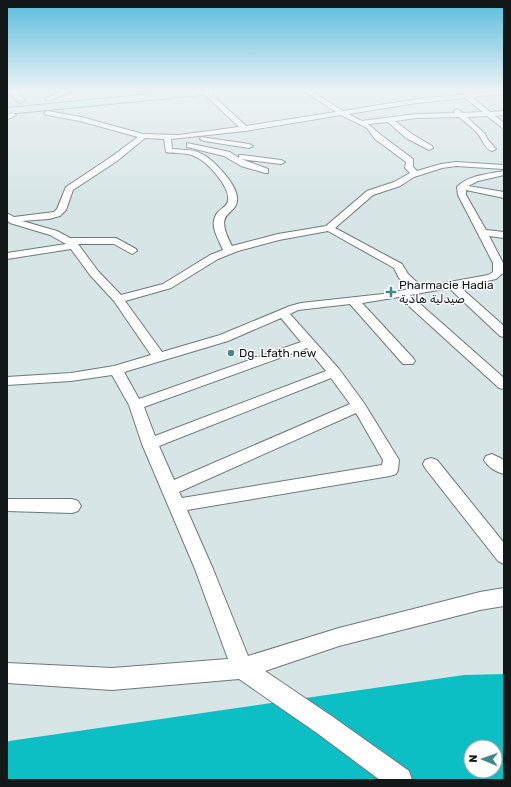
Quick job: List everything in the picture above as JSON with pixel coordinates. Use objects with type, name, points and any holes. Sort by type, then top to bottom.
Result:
[{"type":"street","points":[[113,128],[232,156],[281,162]]},
{"type":"street","points":[[167,141],[188,136],[253,128]]},
{"type":"street","points":[[370,128],[378,137],[410,161],[409,168],[416,174]]},
{"type":"street","points":[[399,128],[409,136],[429,148]]},
{"type":"street","points":[[476,128],[486,135],[485,141],[492,149]]},
{"type":"street","points":[[9,218],[48,216],[57,214],[61,210],[69,189],[114,159],[143,136]]},
{"type":"street","points":[[188,136],[249,146]]},
{"type":"street","points":[[167,141],[170,151],[200,155],[232,189],[232,203],[219,217],[221,232],[229,251]]},
{"type":"street","points":[[232,156],[244,164],[265,171]]},
{"type":"street","points":[[118,299],[167,286],[214,257],[229,251],[272,238],[330,228],[370,193],[391,187],[416,174],[441,166],[456,164],[504,166]]},
{"type":"street","points":[[461,187],[468,182],[504,173]]},
{"type":"street","points":[[461,187],[504,196]]},
{"type":"street","points":[[7,381],[71,377],[116,370],[158,356],[224,338],[305,305],[402,294],[451,284],[484,280],[492,277],[501,271],[498,263],[499,254],[483,233],[462,195],[461,187]]},
{"type":"street","points":[[9,218],[20,224],[60,236],[71,243],[86,260],[90,269],[118,299],[158,356]]},
{"type":"street","points":[[330,228],[398,266],[403,276],[420,291]]},
{"type":"street","points":[[483,233],[504,235]]},
{"type":"street","points":[[7,256],[71,243],[101,240],[116,241],[132,251]]},
{"type":"street","points":[[451,284],[504,333]]},
{"type":"street","points":[[402,294],[504,385]]},
{"type":"street","points":[[353,300],[408,361]]},
{"type":"street","points":[[172,497],[390,470],[391,460],[359,406],[334,372],[283,313]]},
{"type":"street","points":[[136,405],[309,343]]},
{"type":"street","points":[[116,370],[136,405],[150,444],[204,569],[242,668],[325,725],[400,780]]},
{"type":"street","points":[[150,444],[334,372]]},
{"type":"street","points":[[172,497],[359,406]]},
{"type":"street","points":[[431,464],[504,556]]},
{"type":"street","points":[[7,505],[72,506]]},
{"type":"street","points":[[7,673],[112,679],[242,668],[339,637],[480,601],[504,597]]},
{"type":"shaded area","points":[[504,674],[504,780],[7,780],[7,743],[9,741],[464,675]]},
{"type":"place","name":"Pharmacie Hadia صيدلية هادية","points":[[391,292]]},
{"type":"place","name":"Dg. Lfath new","points":[[231,353]]}]
